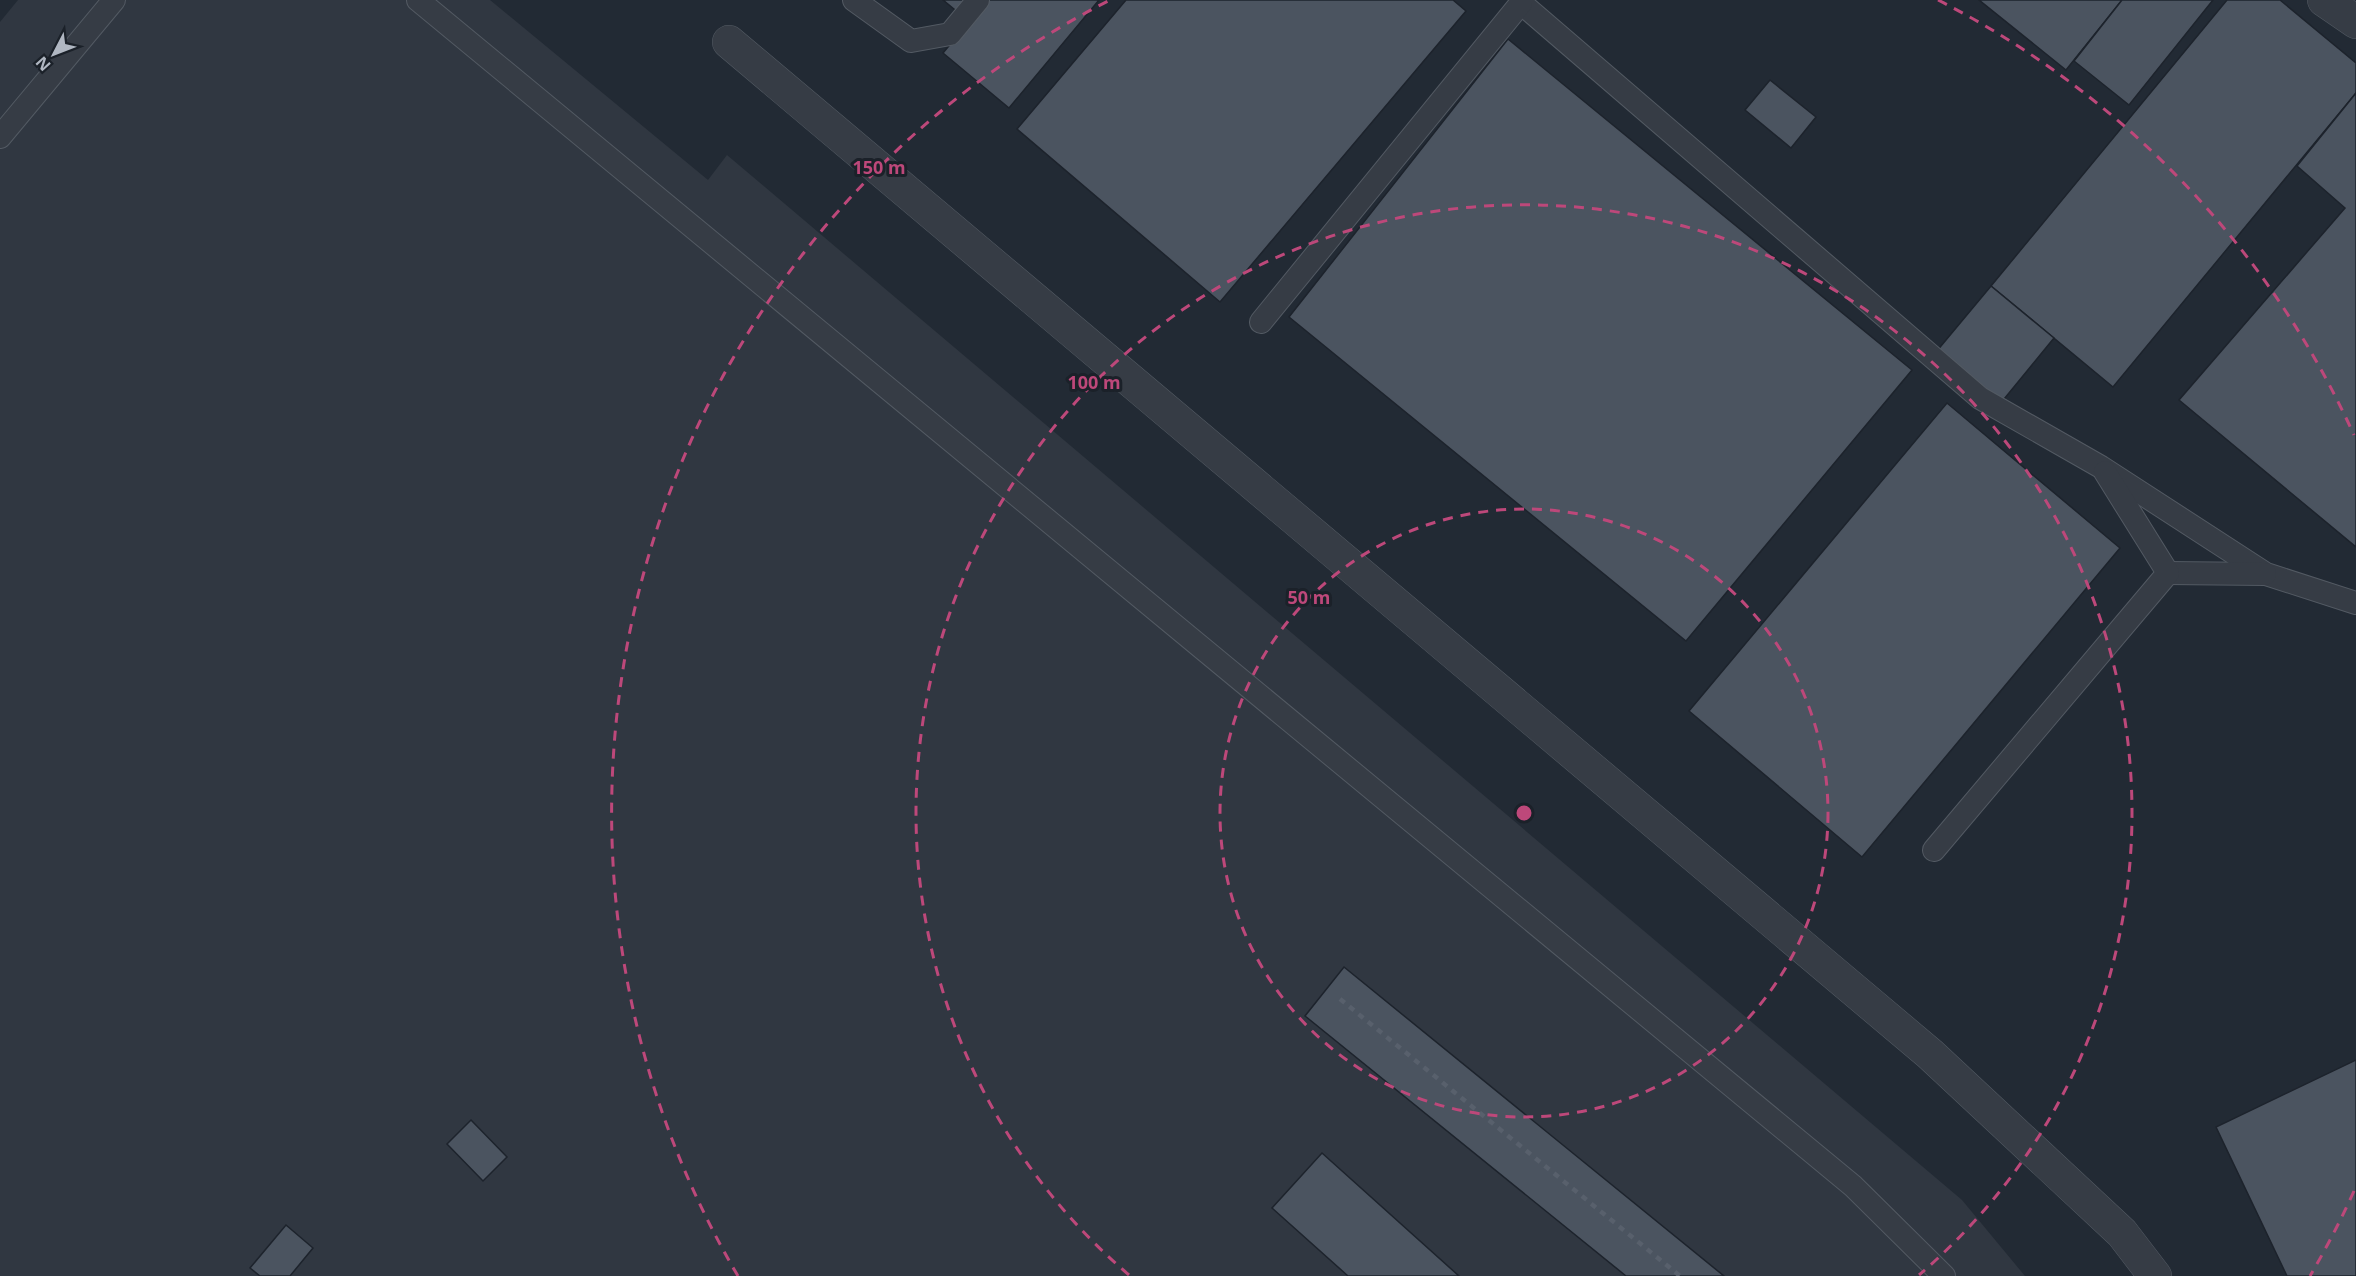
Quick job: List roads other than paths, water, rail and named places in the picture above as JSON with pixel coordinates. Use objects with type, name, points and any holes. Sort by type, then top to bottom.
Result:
[{"type":"street","points":[[2324,0],[2356,22]]},
{"type":"street","points":[[729,42],[1930,1054],[2122,1233],[2155,1276]]},
{"type":"lane","points":[[0,138],[114,0]]},
{"type":"lane","points":[[418,0],[1853,1186],[1944,1276]]},
{"type":"lane","points":[[854,0],[911,41],[950,34],[978,0]]},
{"type":"lane","points":[[1261,322],[1521,2],[1980,398],[2101,467],[2266,574],[2356,603]]},
{"type":"lane","points":[[2101,467],[2168,573]]},
{"type":"lane","points":[[2168,573],[2266,574]]},
{"type":"lane","points":[[1934,850],[2168,573]]},
{"type":"railway","points":[[1340,999],[1680,1276]]}]
